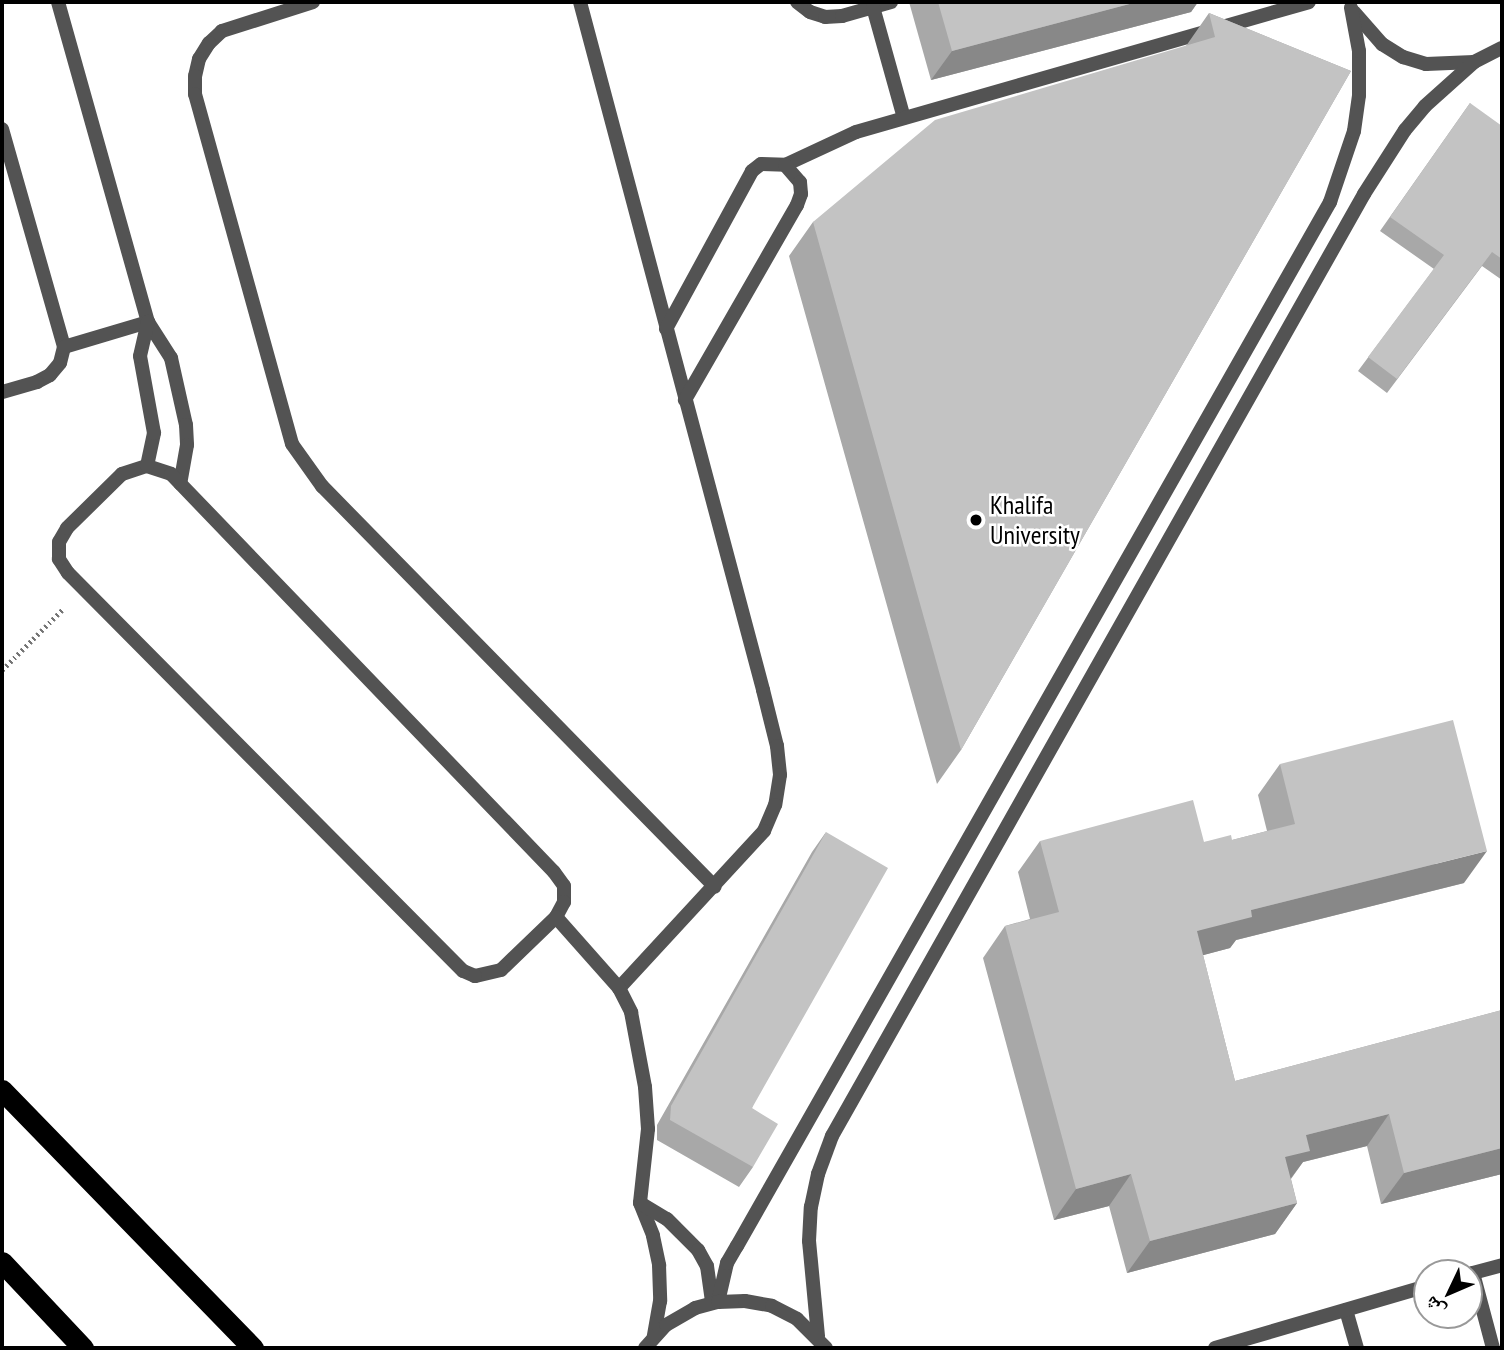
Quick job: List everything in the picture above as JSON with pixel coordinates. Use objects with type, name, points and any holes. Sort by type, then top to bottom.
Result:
[{"type":"highway","points":[[2,1090],[253,1348]]},
{"type":"highway","points":[[2,1262],[83,1348]]},
{"type":"street","points":[[58,2],[148,322],[171,358],[183,405],[187,445],[180,483]]},
{"type":"street","points":[[313,2],[222,31],[209,43],[199,59],[195,76],[195,94],[292,444],[322,486],[715,887]]},
{"type":"street","points":[[580,2],[774,735],[780,775],[775,805],[764,831],[619,988]]},
{"type":"street","points":[[797,2],[810,12],[825,17],[891,2]]},
{"type":"street","points":[[785,165],[831,141],[904,118],[1309,2]]},
{"type":"street","points":[[1350,5],[1365,28],[1382,44],[1403,57],[1426,64],[1450,65],[1474,62],[1500,51]]},
{"type":"street","points":[[715,1303],[727,1264],[737,1246],[1330,202],[1354,131],[1359,94],[1359,51],[1350,5]]},
{"type":"street","points":[[873,7],[904,118]]},
{"type":"street","points":[[822,1342],[809,1241],[811,1207],[818,1174],[832,1136],[1364,194],[1412,122],[1474,62]]},
{"type":"street","points":[[2,129],[64,347],[60,363],[50,375],[37,383],[2,392]]},
{"type":"street","points":[[666,329],[752,172],[761,164],[773,162],[785,165],[800,182],[801,194],[797,205],[685,400]]},
{"type":"street","points":[[64,347],[148,322]]},
{"type":"street","points":[[147,466],[154,433],[140,356],[148,322]]},
{"type":"street","points":[[147,466],[171,474],[180,483],[554,872],[564,886],[565,902],[556,916],[501,971],[475,976],[463,971],[82,589],[59,559],[59,542],[66,527],[122,474],[147,466]]},
{"type":"street","points":[[556,916],[619,988],[631,1012],[645,1087],[648,1129],[640,1203],[653,1236],[659,1265],[660,1301],[649,1342]]},
{"type":"street","points":[[640,1203],[667,1219],[698,1250],[707,1266],[715,1303]]},
{"type":"street","points":[[1483,1271],[1502,1265]]},
{"type":"street","points":[[1215,1348],[1236,1345],[1413,1290]]},
{"type":"street","points":[[649,1342],[680,1315],[715,1303],[745,1301],[772,1307],[797,1319],[822,1342]]},
{"type":"street","points":[[1346,1310],[1357,1348]]},
{"type":"street","points":[[1483,1314],[1493,1348]]},
{"type":"path","points":[[2,670],[82,589]]},
{"type":"building","points":[[938,2],[1137,2],[952,51]]},
{"type":"building","name":"Khalifa University","points":[[1209,13],[1351,71],[961,750],[813,222],[935,120],[1215,37]]},
{"type":"building","points":[[1470,103],[1502,126],[1502,259],[1492,252],[1397,379],[1368,357],[1444,255],[1390,217]]},
{"type":"building","points":[[1453,720],[1487,851],[1251,910],[1252,917],[1197,931],[1235,1081],[1502,1010],[1502,1148],[1404,1173],[1389,1114],[1306,1135],[1310,1151],[1285,1157],[1297,1203],[1150,1241],[1131,1174],[1076,1189],[1005,926],[1059,912],[1040,841],[1193,800],[1204,842],[1231,835],[1232,840],[1295,824],[1280,764]]},
{"type":"building","points":[[826,832],[888,868],[752,1108],[778,1124],[753,1167],[670,1120],[671,1106]]},
{"type":"place","name":"Khalifa University","points":[[976,520]]}]
